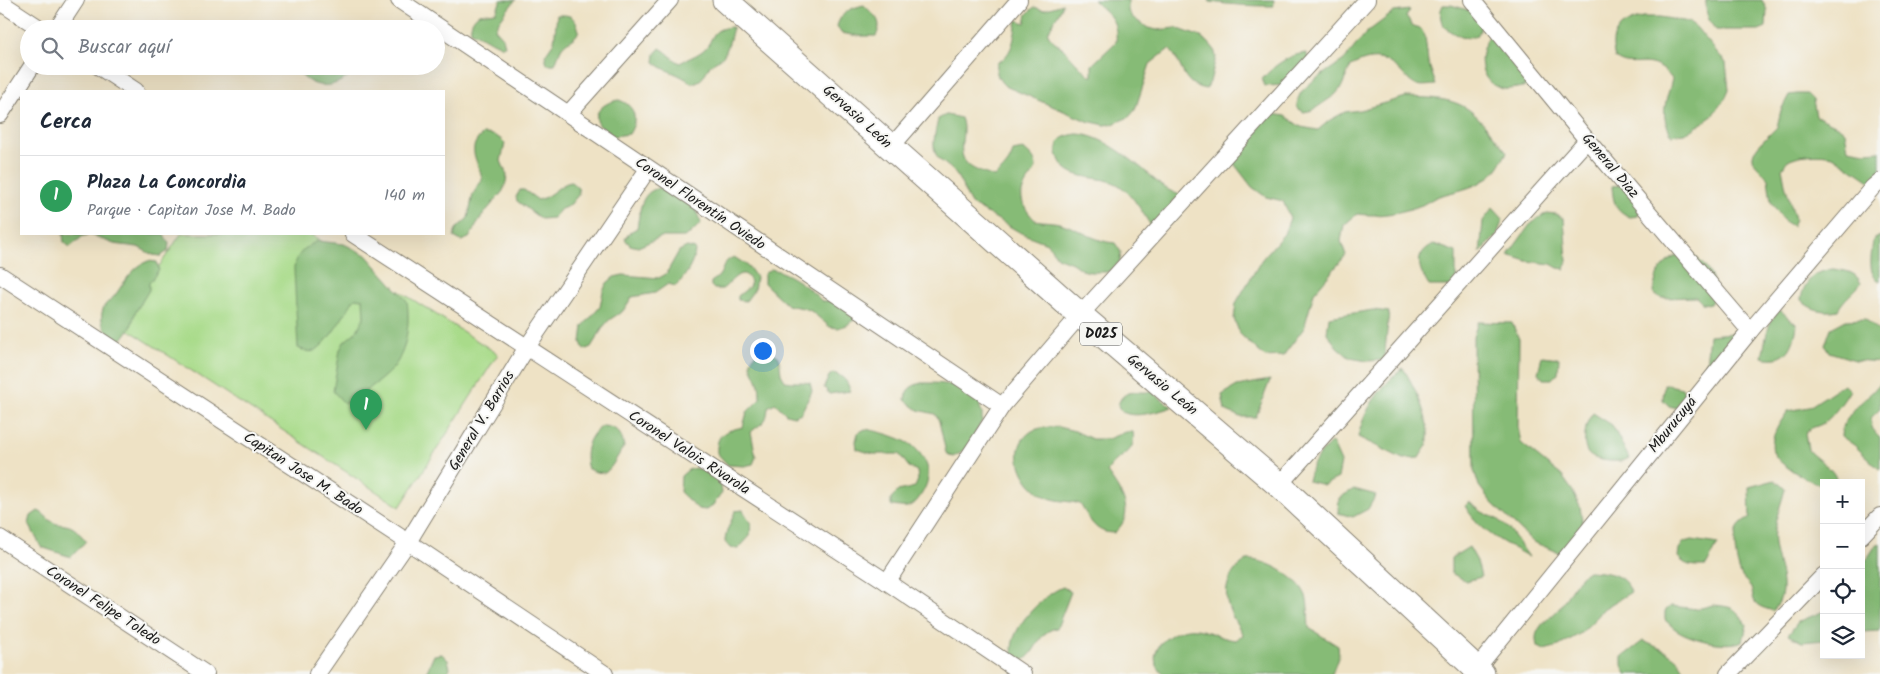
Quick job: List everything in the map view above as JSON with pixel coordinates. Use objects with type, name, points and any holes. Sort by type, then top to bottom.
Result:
[{"type":"main road","name":"Gervasio León","points":[[726,0],[1080,315],[1279,485],[1476,672]]},
{"type":"street","points":[[63,20],[76,0]]},
{"type":"street","name":"Coronel Florentín Oviedo","points":[[398,0],[428,20]]},
{"type":"street","points":[[568,113],[670,0]]},
{"type":"street","points":[[891,147],[1019,0]]},
{"type":"street","points":[[887,582],[1002,406],[1080,315],[1366,0]]},
{"type":"street","name":"General Diaz","points":[[1472,0],[1587,140],[1750,331]]},
{"type":"street","points":[[0,2],[27,20]]},
{"type":"street","name":"Coronel Florentín Oviedo","points":[[445,31],[1002,406]]},
{"type":"street","points":[[0,116],[26,75]]},
{"type":"street","points":[[112,75],[134,90]]},
{"type":"street","points":[[1279,485],[1587,140]]},
{"type":"street","name":"General V. Barrios","points":[[317,674],[408,542],[527,348],[648,169]]},
{"type":"street","name":"Mburucuyá","points":[[1476,672],[1750,331],[1878,187]]},
{"type":"street","name":"Coronel Valois Rivarola","points":[[355,235],[887,582],[1016,672]]},
{"type":"street","name":"Capitan Jose M. Bado","points":[[0,275],[408,542],[605,674]]},
{"type":"street","points":[[1865,532],[1880,516]]},
{"type":"street","name":"Coronel Felipe Toledo","points":[[0,538],[206,674]]},
{"type":"street","points":[[1728,674],[1820,579]]},
{"type":"green space","points":[[501,0],[516,0],[504,14],[495,29],[503,38],[505,46],[501,46],[471,31],[475,17],[479,14],[496,12]]},
{"type":"green space","points":[[1093,0],[1128,0],[1128,11],[1133,18],[1148,28],[1157,30],[1176,28],[1201,37],[1208,42],[1214,49],[1216,57],[1210,82],[1206,89],[1191,83],[1169,49],[1150,64],[1135,110],[1129,117],[1113,124],[1105,125],[1087,121],[1005,86],[1000,81],[997,63],[1010,50],[1017,20],[1025,23],[1027,14],[1034,7],[1043,10],[1063,4],[1048,34],[1092,77],[1092,65],[1116,42],[1114,22]]},
{"type":"green space","points":[[1209,0],[1274,0],[1273,6],[1249,6],[1210,2]]},
{"type":"green space","points":[[1706,0],[1762,0],[1767,10],[1766,27],[1759,30],[1716,30],[1708,16]]},
{"type":"green space","points":[[864,5],[877,19],[879,26],[876,36],[841,33],[837,26],[841,17],[851,9]]},
{"type":"green space","points":[[1443,5],[1451,5],[1478,13],[1481,24],[1477,36],[1462,36],[1449,30],[1441,19]]},
{"type":"green space","points":[[1410,10],[1406,17],[1412,25],[1421,29],[1425,36],[1428,62],[1436,85],[1416,85],[1395,67],[1383,60],[1365,60],[1351,66],[1341,88],[1335,95],[1313,110],[1304,112],[1297,108],[1301,92],[1313,81],[1344,60],[1366,33],[1394,12]]},
{"type":"green space","points":[[557,15],[571,17],[578,27],[578,31],[561,49],[555,64],[547,64],[545,55],[554,42]]},
{"type":"green space","points":[[1643,17],[1660,17],[1689,22],[1696,27],[1726,63],[1729,89],[1726,97],[1711,117],[1689,132],[1672,135],[1665,120],[1666,101],[1672,79],[1665,71],[1652,64],[1631,64],[1615,58],[1613,42],[1617,30]]},
{"type":"green space","points":[[733,27],[724,55],[713,63],[702,78],[696,82],[691,83],[654,62],[655,54],[660,48],[680,63],[706,48],[719,30]]},
{"type":"green space","points":[[1491,34],[1537,81],[1531,86],[1503,89],[1494,86],[1488,80],[1484,73],[1481,57],[1486,41]]},
{"type":"green space","points":[[1306,53],[1311,64],[1288,85],[1265,86],[1262,79],[1276,66],[1293,56]]},
{"type":"green space","points":[[301,75],[350,75],[332,85],[319,85]]},
{"type":"green space","points":[[1807,94],[1813,100],[1816,116],[1845,132],[1848,149],[1865,152],[1880,151],[1880,188],[1833,156],[1809,155],[1791,159],[1782,168],[1795,219],[1792,226],[1785,222],[1771,202],[1768,178],[1752,160],[1754,152],[1759,145],[1777,127],[1781,110],[1789,95]]},
{"type":"green space","points":[[1406,97],[1441,99],[1466,108],[1478,117],[1491,132],[1507,152],[1505,156],[1490,176],[1469,187],[1398,212],[1382,215],[1357,214],[1344,225],[1341,241],[1346,255],[1314,293],[1304,328],[1283,356],[1265,357],[1240,334],[1234,319],[1236,303],[1262,259],[1284,234],[1290,218],[1283,201],[1266,197],[1252,187],[1232,161],[1230,145],[1267,113],[1285,116],[1301,127],[1318,130],[1330,120],[1345,112],[1360,110]]},
{"type":"green space","points":[[619,100],[632,110],[634,124],[629,134],[614,136],[600,126],[597,116],[598,112],[605,105]]},
{"type":"green space","points":[[946,115],[961,118],[963,127],[963,157],[969,166],[980,172],[994,177],[1006,166],[1013,151],[1023,149],[1033,158],[1036,166],[1024,187],[1022,196],[1025,207],[1035,220],[1056,222],[1070,226],[1095,238],[1115,243],[1121,252],[1120,261],[1114,268],[1107,272],[1082,270],[1072,263],[1057,257],[1047,243],[1021,233],[971,204],[955,174],[940,160],[935,151],[934,140],[938,119]]},
{"type":"green space","points":[[483,134],[495,136],[505,143],[501,161],[507,175],[506,182],[503,191],[482,216],[469,238],[461,241],[454,237],[456,229],[468,218],[473,194],[482,180],[474,150],[477,140]]},
{"type":"green space","points":[[1077,134],[1095,138],[1113,147],[1161,185],[1180,195],[1151,226],[1134,199],[1120,186],[1112,182],[1076,174],[1062,165],[1057,152],[1059,141],[1065,137]]},
{"type":"green space","points":[[571,182],[578,188],[579,194],[569,206],[561,209],[553,218],[541,219],[517,201],[516,197],[520,190],[524,190],[538,200]]},
{"type":"green space","points":[[1630,184],[1640,208],[1638,216],[1630,217],[1616,205],[1612,186]]},
{"type":"green space","points":[[668,188],[695,208],[701,223],[684,237],[661,237],[638,247],[630,245],[625,239],[630,232],[637,228],[644,198],[653,190]]},
{"type":"green space","points":[[1493,208],[1503,219],[1497,235],[1480,253],[1483,221]]},
{"type":"green space","points":[[1547,213],[1556,214],[1564,219],[1567,261],[1565,269],[1551,264],[1527,261],[1508,255],[1532,222]]},
{"type":"green space","points":[[63,235],[91,235],[83,236],[70,247],[64,242]]},
{"type":"green space","points":[[91,235],[164,235],[169,243],[168,251],[161,256],[153,255],[138,247],[114,244]]},
{"type":"green space","points":[[180,235],[312,235],[498,354],[400,507],[120,324]]},
{"type":"green space","points":[[1880,236],[1880,281],[1873,274],[1871,263],[1873,240]]},
{"type":"green space","points":[[318,241],[344,244],[366,255],[407,301],[408,328],[401,355],[392,369],[383,378],[352,402],[344,403],[333,391],[340,350],[344,342],[357,331],[364,317],[363,299],[355,298],[331,335],[319,348],[310,352],[298,348],[294,268],[297,258],[302,251]]},
{"type":"green space","points":[[1434,244],[1456,252],[1456,278],[1453,286],[1429,286],[1422,274],[1420,257],[1427,248]]},
{"type":"green space","points":[[687,247],[695,249],[695,254],[686,274],[676,286],[668,284],[655,293],[632,297],[623,311],[609,320],[604,326],[591,347],[584,350],[581,342],[583,326],[600,307],[603,291],[607,283],[614,277],[623,275],[659,278],[666,274],[679,251]]},
{"type":"green space","points":[[1689,250],[1706,268],[1713,281],[1715,288],[1714,296],[1710,304],[1702,303],[1696,297],[1661,298],[1654,294],[1659,271],[1668,261]]},
{"type":"green space","points":[[734,257],[748,266],[756,277],[754,290],[746,301],[738,300],[738,296],[749,287],[751,282],[744,274],[736,276],[722,289],[714,289],[711,286],[711,282],[718,277],[725,263]]},
{"type":"green space","points":[[148,261],[157,262],[159,270],[149,283],[149,290],[135,313],[131,327],[122,339],[118,340],[109,334],[103,325],[103,310],[126,279]]},
{"type":"green space","points":[[771,269],[798,281],[822,301],[839,301],[858,317],[847,325],[838,328],[830,327],[811,311],[787,305],[764,283],[764,274]]},
{"type":"green space","points":[[1833,269],[1853,274],[1861,283],[1838,310],[1818,310],[1801,300],[1804,288],[1811,278],[1821,272]]},
{"type":"green space","points":[[1373,310],[1389,312],[1384,360],[1367,361],[1350,358],[1337,347],[1327,333],[1329,317]]},
{"type":"green space","points":[[1780,310],[1797,325],[1794,340],[1788,352],[1778,358],[1762,357],[1769,325]]},
{"type":"green space","points":[[1865,319],[1880,331],[1880,362],[1855,360],[1829,352],[1825,345],[1831,328],[1846,320]]},
{"type":"green space","points":[[1478,322],[1512,323],[1519,339],[1518,427],[1521,443],[1562,476],[1572,490],[1580,507],[1583,526],[1568,556],[1533,542],[1492,503],[1479,486],[1474,470],[1473,337]]},
{"type":"green space","points":[[1733,333],[1734,341],[1713,371],[1706,365],[1709,335]]},
{"type":"green space","points":[[764,350],[772,352],[779,357],[781,374],[785,381],[810,383],[812,391],[801,413],[794,416],[786,414],[775,403],[768,407],[765,420],[751,432],[756,457],[753,464],[744,466],[728,465],[717,453],[718,441],[727,431],[743,427],[747,412],[760,399],[759,384],[752,368],[751,360],[757,353]]},
{"type":"green space","points":[[1542,356],[1559,358],[1558,373],[1552,379],[1543,379],[1538,373]]},
{"type":"green space","points":[[1403,368],[1417,394],[1427,426],[1427,445],[1419,458],[1403,459],[1358,437],[1364,417],[1374,399]]},
{"type":"green space","points":[[833,373],[845,380],[850,391],[829,394],[824,387],[829,376]]},
{"type":"green space","points":[[1270,380],[1256,417],[1240,417],[1225,410],[1222,395],[1237,386]]},
{"type":"green space","points":[[921,383],[938,383],[963,388],[970,392],[981,405],[979,404],[982,421],[966,450],[953,457],[946,453],[939,421],[935,414],[918,410],[905,400],[910,388]]},
{"type":"green space","points":[[1880,383],[1880,409],[1871,418],[1871,424],[1880,438],[1880,470],[1854,445],[1841,436],[1842,428],[1850,414]]},
{"type":"green space","points":[[1664,384],[1682,388],[1685,395],[1684,403],[1677,408],[1669,406],[1663,400]]},
{"type":"green space","points":[[1844,384],[1850,390],[1832,416],[1805,434],[1808,450],[1830,469],[1836,478],[1820,479],[1820,485],[1787,467],[1776,457],[1772,446],[1776,430],[1788,411],[1809,407]]},
{"type":"green space","points":[[1152,392],[1172,407],[1148,414],[1134,415],[1123,412],[1118,406],[1123,396],[1127,394]]},
{"type":"green space","points":[[1593,413],[1612,425],[1629,458],[1620,461],[1603,460],[1593,457],[1587,452],[1585,448],[1586,428]]},
{"type":"green space","points":[[603,426],[615,429],[620,434],[624,447],[613,465],[605,473],[588,469],[586,457],[590,439]]},
{"type":"green space","points":[[1058,427],[1075,431],[1092,439],[1108,439],[1125,432],[1133,432],[1132,446],[1129,451],[1115,461],[1107,472],[1121,494],[1126,510],[1125,518],[1114,533],[1097,528],[1080,504],[1052,499],[1043,495],[1035,489],[1023,474],[1019,455],[1020,446],[1024,438],[1035,430]]},
{"type":"green space","points":[[865,429],[903,440],[913,446],[923,458],[928,471],[928,477],[924,491],[913,505],[905,507],[891,506],[891,498],[898,491],[915,487],[918,480],[917,471],[909,467],[899,454],[873,454],[857,449],[858,433]]},
{"type":"green space","points":[[1332,442],[1341,462],[1338,478],[1324,485],[1308,481],[1316,459]]},
{"type":"green space","points":[[695,468],[714,474],[721,486],[722,493],[713,505],[706,510],[698,509],[680,492],[681,476],[688,470]]},
{"type":"green space","points":[[1775,480],[1785,489],[1774,530],[1775,551],[1782,582],[1782,592],[1773,611],[1756,603],[1751,587],[1742,577],[1736,558],[1735,539],[1738,528],[1750,518],[1749,487]]},
{"type":"green space","points":[[1354,489],[1376,495],[1368,509],[1353,517],[1338,513],[1339,498]]},
{"type":"green space","points":[[1469,502],[1482,512],[1497,519],[1510,530],[1529,557],[1485,530],[1465,506]]},
{"type":"green space","points":[[743,510],[751,524],[750,536],[738,549],[730,548],[725,542],[727,530],[735,511]]},
{"type":"green space","points":[[38,511],[54,523],[74,529],[86,541],[71,557],[41,547],[29,524],[31,516]]},
{"type":"green space","points":[[1692,540],[1718,544],[1706,566],[1687,564],[1678,557],[1679,549],[1684,542]]},
{"type":"green space","points":[[1880,543],[1880,631],[1865,632],[1865,562],[1876,545]]},
{"type":"green space","points":[[1469,547],[1477,561],[1481,577],[1466,581],[1451,573],[1451,558]]},
{"type":"green space","points":[[1247,560],[1255,560],[1273,566],[1297,582],[1306,596],[1309,628],[1338,646],[1339,655],[1332,674],[1163,674],[1157,666],[1155,660],[1160,644],[1182,630],[1198,629],[1227,639],[1236,640],[1243,635],[1231,614],[1226,596],[1232,575]]},
{"type":"green space","points":[[1588,571],[1608,573],[1619,577],[1631,592],[1603,609],[1581,633],[1559,646],[1544,650],[1537,646],[1536,636],[1540,628],[1561,606],[1578,579]]},
{"type":"green space","points":[[1063,587],[1071,592],[1057,628],[1050,630],[1041,638],[1028,657],[1022,661],[1014,658],[1012,648],[1014,638],[1026,616],[1045,598]]},
{"type":"green space","points":[[1713,605],[1734,609],[1740,615],[1747,625],[1743,641],[1728,644],[1700,640],[1683,634],[1665,620],[1665,611],[1671,606],[1697,609]]},
{"type":"green space","points":[[1820,613],[1820,640],[1802,642],[1788,635],[1798,622]]},
{"type":"green space","points":[[1643,641],[1674,657],[1683,667],[1685,674],[1626,674],[1622,665],[1622,657]]},
{"type":"green space","points":[[442,654],[448,660],[450,668],[446,674],[423,674],[427,671],[434,655]]},
{"type":"place","name":"Plaza La Concordia","points":[[366,430]]}]
